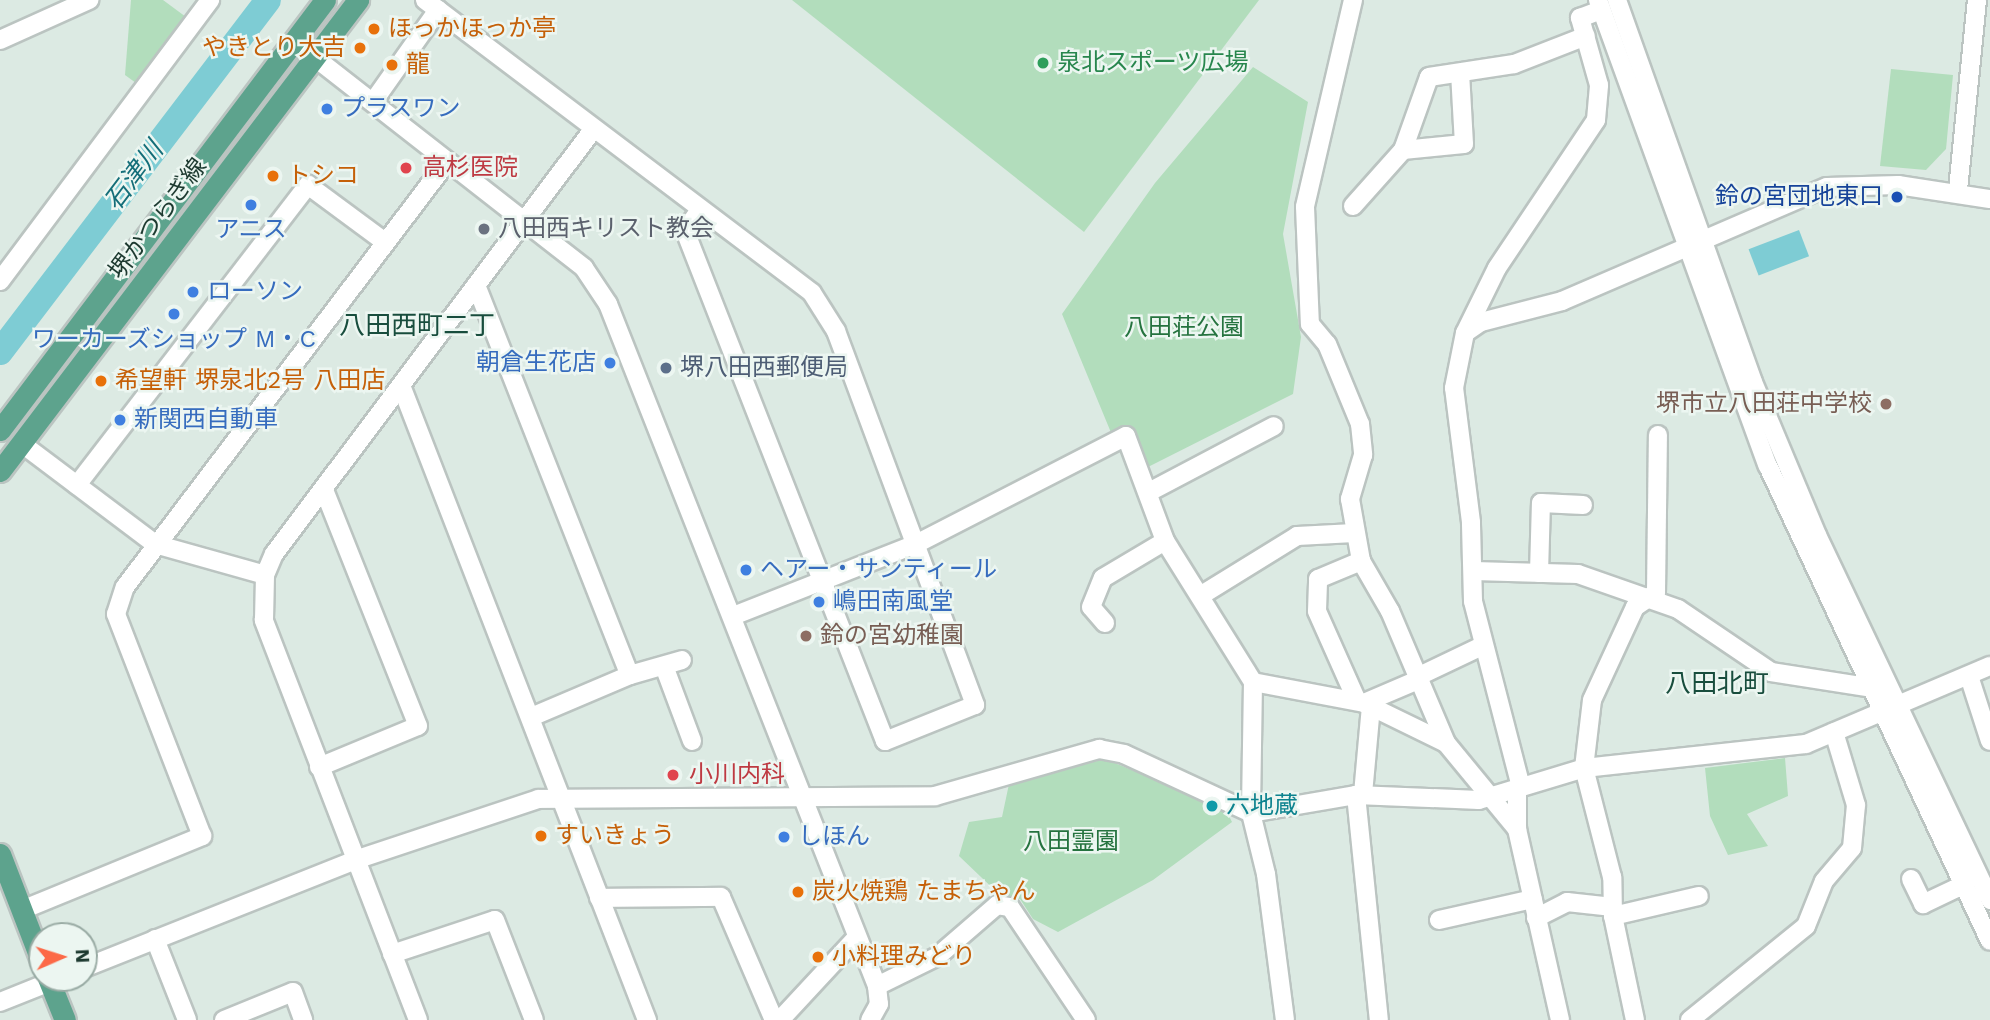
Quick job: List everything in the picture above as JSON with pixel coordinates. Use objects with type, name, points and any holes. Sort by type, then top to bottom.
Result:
[{"type":"main road","name":"堺かつらぎ線","points":[[0,430],[325,0]]},
{"type":"main road","name":"堺かつらぎ線","points":[[0,471],[358,0]]},
{"type":"main road","points":[[0,854],[28,924]]},
{"type":"main road","points":[[56,992],[65,1020]]},
{"type":"street","points":[[0,40],[89,0]]},
{"type":"street","points":[[0,281],[210,0]]},
{"type":"street","points":[[1353,0],[1324,103],[1305,214],[1310,324],[1327,344],[1360,424],[1363,455],[1350,499],[1360,561],[1418,678],[1446,743],[1517,829]]},
{"type":"street","points":[[1617,0],[1700,238],[1817,534],[1962,885],[1990,941]]},
{"type":"street","points":[[1958,190],[1977,0]]},
{"type":"street","points":[[373,102],[432,5],[592,131],[699,211],[823,307],[916,544],[975,705],[885,741],[685,231],[699,211]]},
{"type":"street","points":[[1560,1020],[1517,829],[1519,788],[1509,724],[1480,647],[1454,388],[1465,333],[1497,268],[1596,120],[1598,85],[1580,18],[1599,5],[1684,247],[1768,467],[1867,687],[1890,709],[1990,900]]},
{"type":"street","points":[[1353,206],[1403,150],[1429,77],[1514,64],[1586,36]]},
{"type":"street","points":[[295,42],[446,163],[584,268],[608,304],[877,986],[879,1004],[870,1020]]},
{"type":"street","points":[[1403,150],[1464,144],[1460,73]]},
{"type":"street","points":[[418,1020],[264,620],[265,575],[274,554],[402,388],[521,220],[592,131]]},
{"type":"street","points":[[22,910],[202,836],[116,614],[125,587],[446,163]]},
{"type":"street","points":[[77,485],[308,185],[385,242]]},
{"type":"street","points":[[1465,333],[1481,322],[1562,301],[1700,238],[1827,187],[1958,190],[1990,199]]},
{"type":"street","points":[[476,285],[630,674]]},
{"type":"street","points":[[402,388],[647,1020]]},
{"type":"street","points":[[1149,492],[1274,426]]},
{"type":"street","points":[[1635,1020],[1613,911],[1612,877],[1584,768],[1592,700],[1634,607],[1648,601],[1657,593],[1658,435]]},
{"type":"street","points":[[733,616],[916,544],[1126,436],[1165,541],[1253,682],[1251,813],[1266,874],[1285,1020]]},
{"type":"street","points":[[21,443],[155,544],[265,575]]},
{"type":"street","points":[[319,766],[418,726],[324,489]]},
{"type":"street","points":[[1539,573],[1541,503],[1583,505]]},
{"type":"street","points":[[1200,596],[1297,536],[1354,533]]},
{"type":"street","points":[[1105,624],[1091,607],[1103,578],[1165,541]]},
{"type":"street","points":[[1360,561],[1318,579],[1317,611],[1364,703],[1359,794],[1379,1020]]},
{"type":"street","points":[[1474,571],[1578,574],[1648,601],[1678,609],[1771,672],[1867,687]]},
{"type":"street","points":[[1364,703],[1480,647]]},
{"type":"street","points":[[531,717],[630,674],[682,660]]},
{"type":"street","points":[[664,666],[692,741]]},
{"type":"street","points":[[98,962],[355,860],[559,796],[935,796],[1099,750],[1124,754],[1251,813],[1359,794],[1489,797],[1584,768],[1779,750],[1835,732],[1990,666]]},
{"type":"street","points":[[1969,676],[1990,741]]},
{"type":"street","points":[[1253,682],[1364,703],[1446,743]]},
{"type":"street","points":[[1690,1020],[1806,926],[1824,881],[1852,848],[1856,805],[1835,732]]},
{"type":"street","points":[[1911,879],[1923,904],[1962,885]]},
{"type":"street","points":[[1536,918],[1567,902],[1588,900],[1613,911],[1699,895]]},
{"type":"street","points":[[599,898],[721,897],[774,1020]]},
{"type":"street","points":[[1439,920],[1533,900]]},
{"type":"street","points":[[877,986],[938,956],[998,905],[1010,907],[1086,1020]]},
{"type":"street","points":[[392,954],[495,920],[534,1020]]},
{"type":"street","points":[[780,1020],[857,937]]},
{"type":"street","points":[[155,939],[187,1020]]},
{"type":"street","points":[[0,1002],[28,987]]},
{"type":"street","points":[[224,1020],[293,992],[303,1020]]},
{"type":"green space","points":[[131,0],[163,0],[186,17],[136,83],[125,75]]},
{"type":"green space","name":"泉北スポーツ広場","points":[[792,0],[1259,0],[1084,232]]},
{"type":"green space","name":"八田荘公園","points":[[1253,67],[1308,102],[1283,234],[1301,337],[1293,394],[1148,467],[1128,429],[1112,435],[1062,314],[1155,183]]},
{"type":"green space","points":[[1891,69],[1953,75],[1946,149],[1926,170],[1880,166]]},
{"type":"green space","points":[[1785,758],[1788,796],[1747,814],[1768,846],[1728,855],[1710,816],[1705,768]]},
{"type":"green space","name":"八田霊園","points":[[1105,759],[1225,808],[1232,822],[1153,880],[1058,932],[1033,919],[1020,899],[1004,899],[959,856],[969,822],[1002,817],[1009,784]]},
{"type":"water","points":[[1799,230],[1809,256],[1759,275],[1749,249]]},
{"type":"waterway","name":"石津川","points":[[0,352],[268,0]]},
{"type":"place","name":"ほっかほっか亭","points":[[374,29]]},
{"type":"place","name":"やきとり大吉","points":[[360,48]]},
{"type":"place","name":"泉北スポーツ広場","points":[[1043,63]]},
{"type":"place","name":"龍","points":[[392,65]]},
{"type":"place","name":"プラスワン","points":[[327,109]]},
{"type":"place","name":"高杉医院","points":[[406,168]]},
{"type":"place","name":"トシコ","points":[[273,176]]},
{"type":"place","name":"鈴の宮団地東口","points":[[1897,197]]},
{"type":"place","name":"アニス","points":[[251,205]]},
{"type":"place","name":"八田西キリスト教会","points":[[484,229]]},
{"type":"place","name":"ローソン","points":[[193,292]]},
{"type":"place","name":"ワーカーズショップ M・C","points":[[174,314]]},
{"type":"place","name":"朝倉生花店","points":[[610,363]]},
{"type":"place","name":"堺八田西郵便局","points":[[666,368]]},
{"type":"place","name":"希望軒 堺泉北2号 八田店","points":[[101,381]]},
{"type":"place","name":"堺市立八田荘中学校","points":[[1886,404]]},
{"type":"place","name":"新関西自動車","points":[[120,420]]},
{"type":"place","name":"ヘアー・サンティール","points":[[746,570]]},
{"type":"place","name":"嶋田南風堂","points":[[819,602]]},
{"type":"place","name":"鈴の宮幼稚園","points":[[806,636]]},
{"type":"place","name":"小川内科","points":[[673,775]]},
{"type":"place","name":"六地蔵","points":[[1212,806]]},
{"type":"place","name":"すいきょう","points":[[541,836]]},
{"type":"place","name":"しほん","points":[[784,837]]},
{"type":"place","name":"炭火焼鶏 たまちゃん","points":[[798,892]]},
{"type":"place","name":"小料理みどり","points":[[818,957]]},
{"type":"district","name":"八田西町二丁","points":[[417,326]]},
{"type":"district","name":"八田北町","points":[[1717,684]]}]
